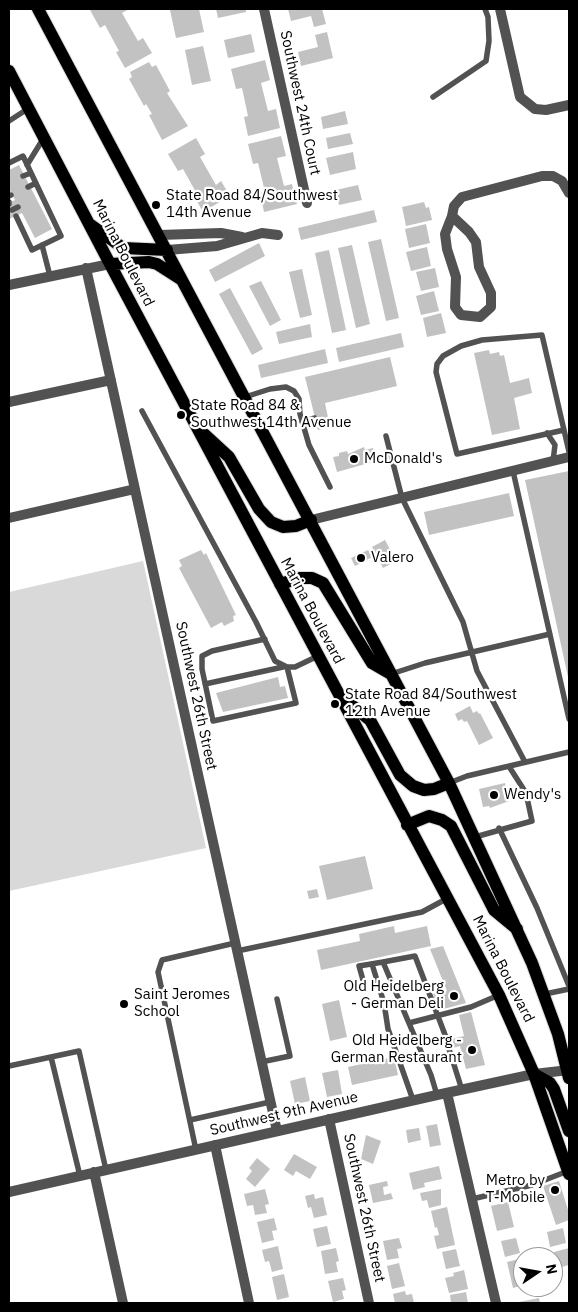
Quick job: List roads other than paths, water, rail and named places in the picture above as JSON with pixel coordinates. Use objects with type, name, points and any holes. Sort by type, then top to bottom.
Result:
[{"type":"main road","name":"Marina Boulevard","points":[[38,9],[449,783],[519,931],[545,994],[569,1072]]},
{"type":"main road","name":"Marina Boulevard","points":[[9,70],[110,264],[499,995],[534,1074],[569,1173]]},
{"type":"main road","points":[[89,224],[123,248],[167,250]]},
{"type":"main road","points":[[110,264],[149,262],[157,264],[182,280]]},
{"type":"main road","points":[[197,428],[230,457],[259,509],[271,522],[282,526],[296,526],[311,520]]},
{"type":"main road","points":[[280,584],[312,578],[323,584],[372,663],[391,674]]},
{"type":"main road","points":[[340,696],[370,720],[400,775],[413,786],[424,790],[434,789],[449,783]]},
{"type":"main road","points":[[407,824],[429,816],[442,820],[451,826],[494,910],[519,931]]},
{"type":"main road","points":[[534,1074],[550,1083],[554,1089],[569,1131]]},
{"type":"street","name":"Southwest 24th Court","points":[[264,9],[306,203]]},
{"type":"street","points":[[500,9],[520,97],[535,109],[546,110],[569,105]]},
{"type":"street","points":[[452,216],[469,232],[476,242],[478,267],[491,293],[491,307],[480,317],[460,315],[455,307],[456,278],[446,239],[446,229],[454,206],[462,197],[542,176],[553,176],[562,181],[569,193]]},
{"type":"street","points":[[167,250],[217,246],[262,232],[278,235]]},
{"type":"street","points":[[159,235],[221,233],[243,237]]},
{"type":"street","points":[[9,285],[110,264]]},
{"type":"street","name":"Southwest 26th Street","points":[[86,268],[277,1131]]},
{"type":"street","points":[[9,402],[112,380]]},
{"type":"street","points":[[311,520],[569,457]]},
{"type":"street","points":[[9,518],[135,489]]},
{"type":"street","name":"Southwest 9th Avenue","points":[[9,1192],[412,1100],[534,1074],[569,1072]]},
{"type":"street","points":[[442,1094],[472,1199],[496,1303]]},
{"type":"street","name":"Southwest 26th Street","points":[[329,1120],[369,1303]]},
{"type":"street","points":[[215,1145],[249,1303]]},
{"type":"street","points":[[94,1172],[123,1303]]},
{"type":"lane","points":[[433,97],[486,61],[489,41],[488,17],[485,9]]},
{"type":"lane","points":[[9,121],[29,108]]},
{"type":"lane","points":[[27,165],[45,138]]},
{"type":"lane","points":[[9,163],[22,156],[47,206],[50,219],[61,236],[32,250],[26,231],[19,218]]},
{"type":"lane","points":[[23,176],[30,173]]},
{"type":"lane","points":[[28,187],[36,183]]},
{"type":"lane","points":[[35,199],[42,195]]},
{"type":"lane","points":[[40,209],[47,206]]},
{"type":"lane","points":[[42,245],[50,276]]},
{"type":"lane","points":[[564,430],[457,454],[436,372],[437,364],[443,356],[468,344],[482,340],[542,335],[564,430],[569,452]]},
{"type":"lane","points":[[245,397],[270,389],[286,387],[294,391],[299,399],[308,445],[330,487]]},
{"type":"lane","points":[[142,411],[265,639],[275,661],[285,667],[296,703],[213,721],[205,684],[202,656],[212,651],[265,639]]},
{"type":"lane","points":[[302,422],[315,418]]},
{"type":"lane","points":[[547,433],[555,445],[554,461]]},
{"type":"lane","points":[[386,436],[402,498],[450,595],[473,652],[477,671],[525,762]]},
{"type":"lane","points":[[513,471],[569,720]]},
{"type":"lane","points":[[391,674],[425,663],[550,634]]},
{"type":"lane","points":[[205,684],[285,667],[295,667],[318,656]]},
{"type":"lane","points":[[449,783],[467,776],[510,768],[525,762],[569,752]]},
{"type":"lane","points":[[475,837],[499,828],[532,821],[526,793],[510,768]]},
{"type":"lane","points":[[499,828],[537,908],[569,988],[545,994]]},
{"type":"lane","points":[[196,1150],[158,972],[162,960],[422,912],[448,898]]},
{"type":"lane","points":[[363,980],[359,966],[415,956],[447,1040]]},
{"type":"lane","points":[[383,962],[431,1075],[442,1094]]},
{"type":"lane","points":[[372,964],[384,1003],[388,1029],[412,1100]]},
{"type":"lane","points":[[409,1022],[471,1007],[499,995]]},
{"type":"lane","points":[[262,1062],[290,1056],[277,999]]},
{"type":"lane","points":[[449,1049],[462,1090]]},
{"type":"lane","points":[[9,1066],[79,1051],[106,1170]]},
{"type":"lane","points":[[51,1057],[80,1176]]},
{"type":"lane","points":[[190,1120],[270,1102]]},
{"type":"lane","points":[[472,1199],[532,1185],[569,1173]]},
{"type":"place","name":"State Road 84/Southwest 14th Avenue","points":[[156,205]]},
{"type":"place","name":"State Road 84 & Southwest 14th Avenue","points":[[181,415]]},
{"type":"place","name":"McDonald's","points":[[354,459]]},
{"type":"place","name":"Valero","points":[[361,558]]},
{"type":"place","name":"State Road 84/Southwest 12th Avenue","points":[[335,704]]},
{"type":"place","name":"Wendy's","points":[[494,795]]},
{"type":"place","name":"Old Heidelberg - German Deli","points":[[454,996]]},
{"type":"place","name":"Saint Jeromes School","points":[[124,1004]]},
{"type":"place","name":"Old Heidelberg - German Restaurant","points":[[472,1050]]},
{"type":"place","name":"Metro by T-Mobile","points":[[555,1190]]}]
